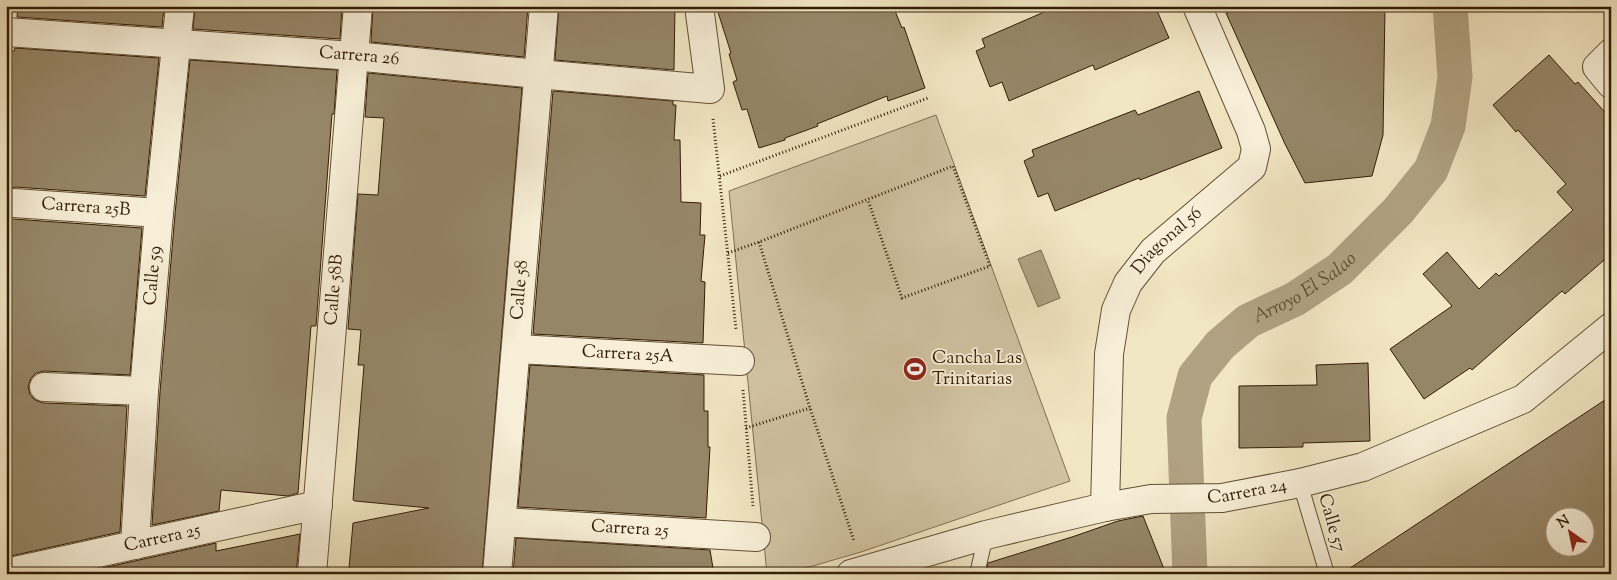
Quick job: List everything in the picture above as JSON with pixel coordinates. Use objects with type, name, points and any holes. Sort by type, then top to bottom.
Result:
[{"type":"street","name":"Calle 59","points":[[135,544],[144,391],[158,213],[180,6]]},
{"type":"street","name":"Calle 58B","points":[[312,574],[358,6]]},
{"type":"street","name":"Calle 58","points":[[498,574],[544,6]]},
{"type":"street","name":"Carrera 26","points":[[6,32],[354,56],[710,89],[699,6]]},
{"type":"street","name":"Diagonal 56","points":[[1105,506],[1109,354],[1116,310],[1128,283],[1153,251],[1252,167],[1256,149],[1251,131],[1197,6]]},
{"type":"street","name":"Carrera 25B","points":[[14,203],[158,213]]},
{"type":"street","name":"Carrera 24","points":[[860,572],[986,535],[1105,506],[1150,499],[1222,498],[1300,483],[1363,467],[1523,399],[1609,333]]},
{"type":"street","name":"Carrera 25A","points":[[517,349],[740,361]]},
{"type":"street","points":[[44,386],[144,391]]},
{"type":"street","name":"Carrera 25","points":[[6,572],[318,505]]},
{"type":"street","name":"Carrera 25","points":[[502,522],[756,536]]},
{"type":"lane","name":"Calle 57","points":[[1300,483],[1327,574]]},
{"type":"lane","points":[[977,574],[986,535]]},
{"type":"path","points":[[720,176],[928,98]]},
{"type":"path","points":[[728,253],[953,166],[990,266],[902,298],[868,200]]},
{"type":"path","points":[[760,242],[860,572]]},
{"type":"path","points":[[746,428],[810,408]]},
{"type":"shaded area","points":[[936,115],[1070,481],[861,552],[785,574],[767,574],[729,191]]},
{"type":"shaded area","points":[[1041,250],[1060,298],[1038,307],[1018,259]]},
{"type":"building","points":[[18,6],[164,6],[162,27],[17,17]]},
{"type":"building","points":[[195,6],[342,6],[340,39],[193,29]]},
{"type":"building","points":[[373,6],[528,6],[524,57],[371,42]]},
{"type":"building","points":[[559,6],[675,6],[674,70],[555,60]]},
{"type":"building","points":[[716,6],[893,6],[902,28],[904,27],[925,88],[888,101],[887,96],[817,124],[818,126],[785,138],[785,140],[759,148],[747,109],[742,110],[733,82],[737,80],[729,54],[731,53]]},
{"type":"building","points":[[1058,6],[1155,6],[1169,38],[1095,70],[1093,65],[1009,101],[1002,82],[990,87],[976,51],[985,47],[982,39]]},
{"type":"building","points":[[1225,6],[1385,6],[1383,135],[1372,176],[1305,183],[1285,144],[1226,13],[1228,13]]},
{"type":"building","points":[[15,48],[159,58],[145,196],[15,187],[6,190],[6,171],[9,170],[6,51],[14,51]]},
{"type":"building","points":[[1549,55],[1575,84],[1578,82],[1611,119],[1611,254],[1565,294],[1562,291],[1472,370],[1470,368],[1424,399],[1390,349],[1452,306],[1423,274],[1447,252],[1479,289],[1496,273],[1499,276],[1573,210],[1557,192],[1566,184],[1493,105]]},
{"type":"building","points":[[190,60],[337,70],[334,114],[332,114],[316,326],[311,326],[298,493],[288,496],[221,490],[219,511],[152,525],[160,392]]},
{"type":"building","points":[[368,73],[522,88],[482,574],[414,574],[349,568],[353,523],[429,508],[353,500],[364,365],[358,365],[361,330],[348,329],[358,194],[378,195],[384,118],[365,117]]},
{"type":"building","points":[[553,91],[673,101],[673,105],[676,105],[674,140],[680,140],[681,202],[701,203],[700,235],[705,235],[701,281],[705,282],[703,343],[533,334]]},
{"type":"building","points":[[1199,91],[1222,148],[1055,211],[1048,193],[1038,197],[1024,161],[1034,156],[1032,150],[1135,110],[1138,115]]},
{"type":"building","points":[[6,216],[13,219],[142,228],[130,375],[44,371],[36,373],[31,378],[28,386],[30,395],[35,400],[43,403],[127,406],[120,532],[6,557]]},
{"type":"building","points":[[1368,363],[1370,441],[1303,443],[1303,447],[1239,448],[1239,386],[1317,385],[1316,365]]},
{"type":"building","points":[[530,365],[704,375],[704,411],[708,411],[708,447],[710,447],[706,518],[518,507]]},
{"type":"building","points":[[1611,396],[1611,574],[1341,574]]},
{"type":"building","points":[[1143,516],[1166,574],[986,574],[988,563],[1118,521]]},
{"type":"building","points":[[300,534],[296,574],[76,574],[216,543],[216,551]]},
{"type":"building","points":[[516,538],[710,550],[714,574],[513,574]]},
{"type":"waterway","name":"Arroyo El Salao","points":[[1190,574],[1184,418],[1195,376],[1220,345],[1248,321],[1295,299],[1340,269],[1398,211],[1431,170],[1448,126],[1455,77],[1450,6]]},
{"type":"place","name":"Cancha Las Trinitarias","points":[[915,369]]}]
